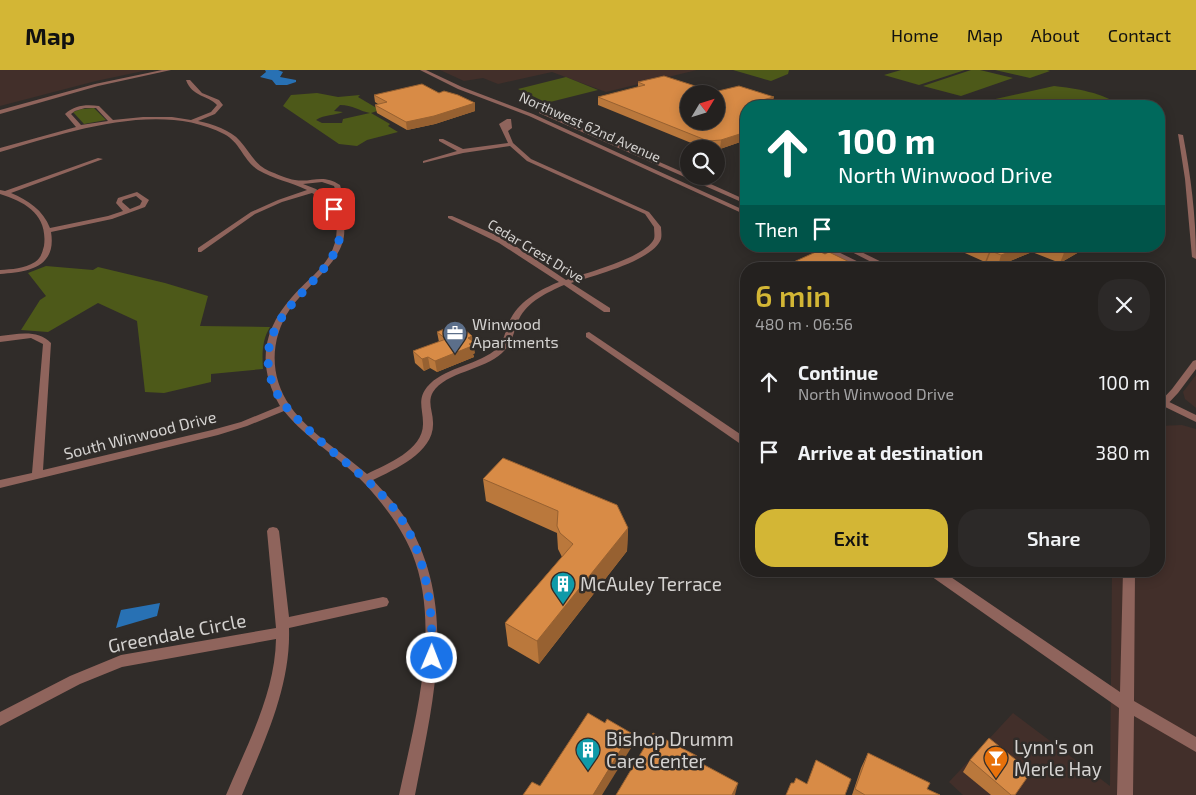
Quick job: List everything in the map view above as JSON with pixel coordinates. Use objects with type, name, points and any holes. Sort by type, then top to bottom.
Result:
[{"type":"street","points":[[0,107],[96,81],[148,70]]},
{"type":"street","points":[[0,112],[97,84],[169,70]]},
{"type":"street","name":"Northwest 62nd Avenue","points":[[422,70],[460,88],[531,115],[740,210]]},
{"type":"street","name":"Northwest 62nd Avenue","points":[[436,70],[462,83],[542,112],[740,199]]},
{"type":"street","points":[[188,81],[200,94],[217,101],[220,105],[213,113],[192,122]]},
{"type":"street","points":[[79,127],[68,114],[80,108],[97,107],[112,122]]},
{"type":"street","points":[[0,150],[79,127],[112,122],[159,119],[192,122],[228,133],[239,142],[246,157],[255,166],[314,190],[334,209],[341,226],[338,245],[328,265],[286,310],[275,329],[270,348],[270,375],[285,407],[332,453],[384,496],[411,536],[422,562],[429,592],[432,625],[432,661],[407,795]]},
{"type":"street","points":[[366,480],[408,457],[422,442],[428,427],[428,413],[424,403],[427,394],[437,383],[474,367],[499,351],[507,341],[518,315],[527,304],[540,294],[565,282],[624,262],[644,253],[656,242],[658,233],[657,223],[640,208],[534,162],[510,144],[507,139],[506,130]]},
{"type":"street","points":[[1180,136],[1194,220],[1196,257]]},
{"type":"street","points":[[441,140],[462,152]]},
{"type":"street","points":[[425,162],[462,152],[510,144]]},
{"type":"street","points":[[3,193],[100,159]]},
{"type":"street","points":[[296,182],[322,180],[337,185],[339,192],[328,202]]},
{"type":"street","points":[[201,250],[253,213],[280,201],[314,190]]},
{"type":"street","points":[[0,272],[24,269],[43,260],[49,241],[49,230],[39,212],[30,204],[3,193]]},
{"type":"street","points":[[49,230],[110,218],[127,212]]},
{"type":"street","name":"Cedar Crest Drive","points":[[450,217],[502,241],[607,310]]},
{"type":"street","points":[[833,252],[854,262]]},
{"type":"street","points":[[856,252],[877,262]]},
{"type":"street","points":[[589,335],[740,439]]},
{"type":"street","points":[[0,339],[34,336],[44,339],[47,343],[37,475]]},
{"type":"street","points":[[1165,398],[1196,363]]},
{"type":"street","points":[[1165,406],[1196,419]]},
{"type":"street","name":"South Winwood Drive","points":[[0,484],[214,433],[285,407]]},
{"type":"street","points":[[234,795],[273,696],[280,668],[282,628],[273,531]]},
{"type":"street","points":[[941,577],[1127,705],[1196,745]]},
{"type":"street","points":[[1125,795],[1129,577]]},
{"type":"street","name":"Greendale Circle","points":[[0,719],[75,680],[122,661],[282,628],[383,602]]},
{"type":"shaded area","points":[[0,70],[148,70],[96,81],[0,106]]},
{"type":"shaded area","points":[[440,70],[697,70],[606,92],[552,72],[498,84],[483,78],[464,81]]},
{"type":"shaded area","points":[[1196,375],[1196,408],[1185,399],[1183,392]]},
{"type":"shaded area","points":[[1182,425],[1196,429],[1196,795],[963,795],[949,782],[1013,713],[1110,786],[1112,577],[1165,577],[1165,426]]},
{"type":"green space","points":[[733,70],[789,70],[788,74],[771,81]]},
{"type":"green space","points":[[901,70],[965,70],[919,85],[884,75]]},
{"type":"green space","points":[[971,70],[980,70],[1013,78],[961,96],[923,86]]},
{"type":"green space","points":[[995,70],[1047,70],[1050,71],[1030,78]]},
{"type":"green space","points":[[566,77],[598,90],[545,102],[518,89]]},
{"type":"green space","points":[[1054,86],[1098,94],[1111,100],[991,100]]},
{"type":"green space","points":[[317,93],[338,97],[360,95],[358,97],[380,110],[371,113],[390,124],[388,126],[398,132],[367,140],[357,146],[339,144],[283,106],[291,95]],"holes":[[[340,105],[370,113],[343,119],[342,123],[322,123],[316,120],[343,112],[334,111]]]},
{"type":"green space","points":[[94,108],[106,120],[84,124],[73,112],[82,109]]},
{"type":"green space","points":[[46,266],[93,270],[98,267],[165,283],[208,296],[200,326],[270,327],[263,347],[263,369],[211,374],[211,382],[164,393],[145,392],[137,321],[98,303],[48,332],[21,330],[40,300],[46,296],[28,273]]},
{"type":"water","points":[[265,70],[278,70],[283,72],[280,77],[296,80],[296,82],[287,85],[276,85],[272,80],[260,77],[266,72]]},
{"type":"water","points":[[160,603],[157,616],[116,628],[121,610]]},
{"type":"building","points":[[664,76],[692,85],[680,85],[680,130],[598,97],[645,85],[638,82]]},
{"type":"building","points":[[422,84],[439,93],[444,91],[475,103],[434,116],[406,122],[375,105],[387,102],[374,95]]},
{"type":"building","points":[[739,86],[774,97],[762,100],[740,100],[740,134],[721,140],[706,140],[680,130],[725,130],[725,89]]},
{"type":"building","points":[[816,252],[825,254],[829,252],[850,262],[794,262]]},
{"type":"building","points":[[994,252],[1009,252],[1001,255]]},
{"type":"building","points":[[454,325],[460,330],[464,329],[472,336],[468,338],[474,342],[469,344],[472,346],[435,361],[428,357],[422,359],[413,351],[446,339],[437,332]]},
{"type":"building","points":[[503,458],[617,505],[628,528],[537,641],[505,623],[573,544],[560,533],[557,526],[558,511],[483,479]]},
{"type":"building","name":"Bishop Drumm Care Center","points":[[588,713],[605,723],[607,719],[631,733],[593,795],[523,795],[532,782],[540,786]]},
{"type":"building","points":[[653,733],[697,756],[695,760],[738,783],[732,795],[616,795]]},
{"type":"building","points":[[989,738],[1031,772],[1015,795],[1011,795],[970,760]]},
{"type":"building","points":[[868,753],[930,783],[927,789],[940,795],[865,795],[855,789]]},
{"type":"building","points":[[816,760],[851,779],[845,795],[786,795],[791,783],[794,783],[796,778],[807,784]]},
{"type":"place","name":"Winwood Apartments","points":[[455,354]]},
{"type":"place","name":"McAuley Terrace","points":[[563,605]]},
{"type":"place","name":"Bishop Drumm Care Center","points":[[588,771]]},
{"type":"place","name":"Lynn's on Merle Hay","points":[[996,779]]},
{"type":"route","points":[[334,209],[341,226],[338,245],[328,265],[295,298],[278,322],[272,336],[270,348],[270,375],[285,407],[332,453],[360,473],[384,496],[411,536],[422,562],[429,592],[432,658]]}]
